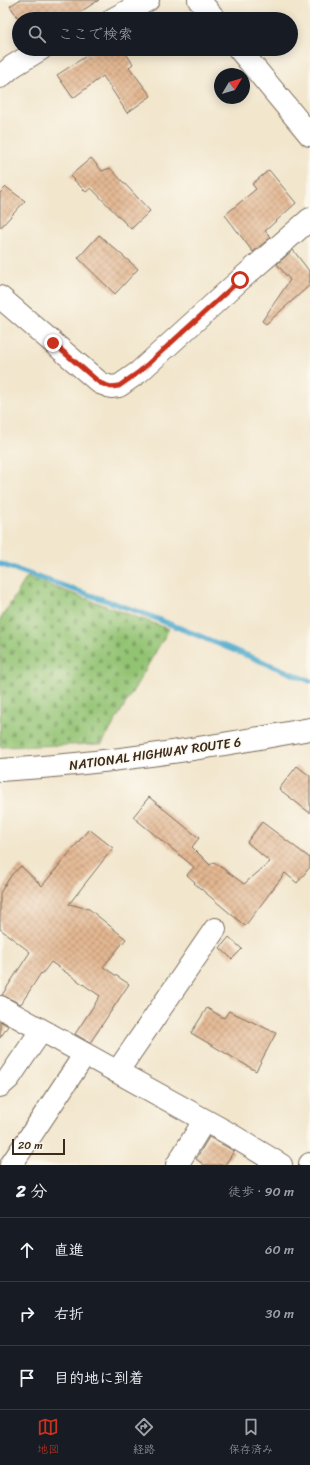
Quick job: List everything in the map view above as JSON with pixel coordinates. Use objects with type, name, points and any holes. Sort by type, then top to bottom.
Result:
[{"type":"main road","points":[[126,12],[148,0]]},
{"type":"main road","points":[[199,0],[209,12]]},
{"type":"main road","points":[[0,77],[13,66],[29,56]]},
{"type":"main road","points":[[245,56],[310,135]]},
{"type":"main road","points":[[0,297],[100,383],[111,387],[119,386],[139,372],[310,218]]},
{"type":"main road","name":"NATIONAL HIGHWAY ROUTE 6","points":[[0,770],[116,760],[203,749],[310,728]]},
{"type":"main road","points":[[117,1072],[215,929]]},
{"type":"main road","points":[[0,1007],[281,1165]]},
{"type":"main road","points":[[0,1086],[9,1078],[41,1031]]},
{"type":"main road","points":[[11,1165],[85,1054]]},
{"type":"main road","points":[[177,1165],[204,1121]]},
{"type":"green space","points":[[27,577],[169,629],[102,744],[0,747],[0,620]]},
{"type":"building","points":[[19,0],[99,0],[80,12],[14,12],[10,6]]},
{"type":"building","points":[[86,56],[128,56],[133,64],[129,67],[151,96],[127,113],[103,76],[73,98],[57,75]]},
{"type":"building","points":[[91,158],[102,171],[110,168],[150,211],[131,229],[91,188],[86,192],[70,176]]},
{"type":"building","points":[[269,170],[296,203],[265,231],[271,237],[253,252],[225,215],[256,189],[252,184]]},
{"type":"building","points":[[6,187],[25,201],[0,228],[0,193]]},
{"type":"building","points":[[99,235],[138,269],[115,294],[78,258]]},
{"type":"building","points":[[293,250],[310,272],[310,285],[266,324],[262,321],[290,280],[277,264]]},
{"type":"building","points":[[297,766],[310,776],[310,813],[279,789]]},
{"type":"building","points":[[149,797],[199,838],[192,847],[210,865],[214,862],[244,884],[270,862],[247,842],[262,822],[310,858],[310,867],[297,883],[285,873],[245,926],[194,883],[195,882],[187,875],[194,867],[133,817]]},
{"type":"building","points":[[89,829],[113,848],[69,904],[89,909],[126,939],[103,967],[129,984],[90,1043],[75,1034],[100,996],[51,962],[42,974],[41,973],[21,1004],[2,995],[30,952],[0,929],[0,893],[12,874],[21,866],[42,886]]},
{"type":"building","points":[[229,937],[242,949],[232,959],[220,948]]},
{"type":"building","points":[[207,1008],[224,1018],[229,1011],[276,1033],[256,1071],[191,1033]]},
{"type":"building","points":[[0,1021],[8,1026],[0,1038]]},
{"type":"building","points":[[209,1137],[234,1151],[225,1165],[204,1165],[196,1159]]},
{"type":"waterway","points":[[0,564],[145,614],[310,681]]},
{"type":"route","points":[[53,343],[100,383],[111,387],[119,386],[139,372],[240,280]]}]
